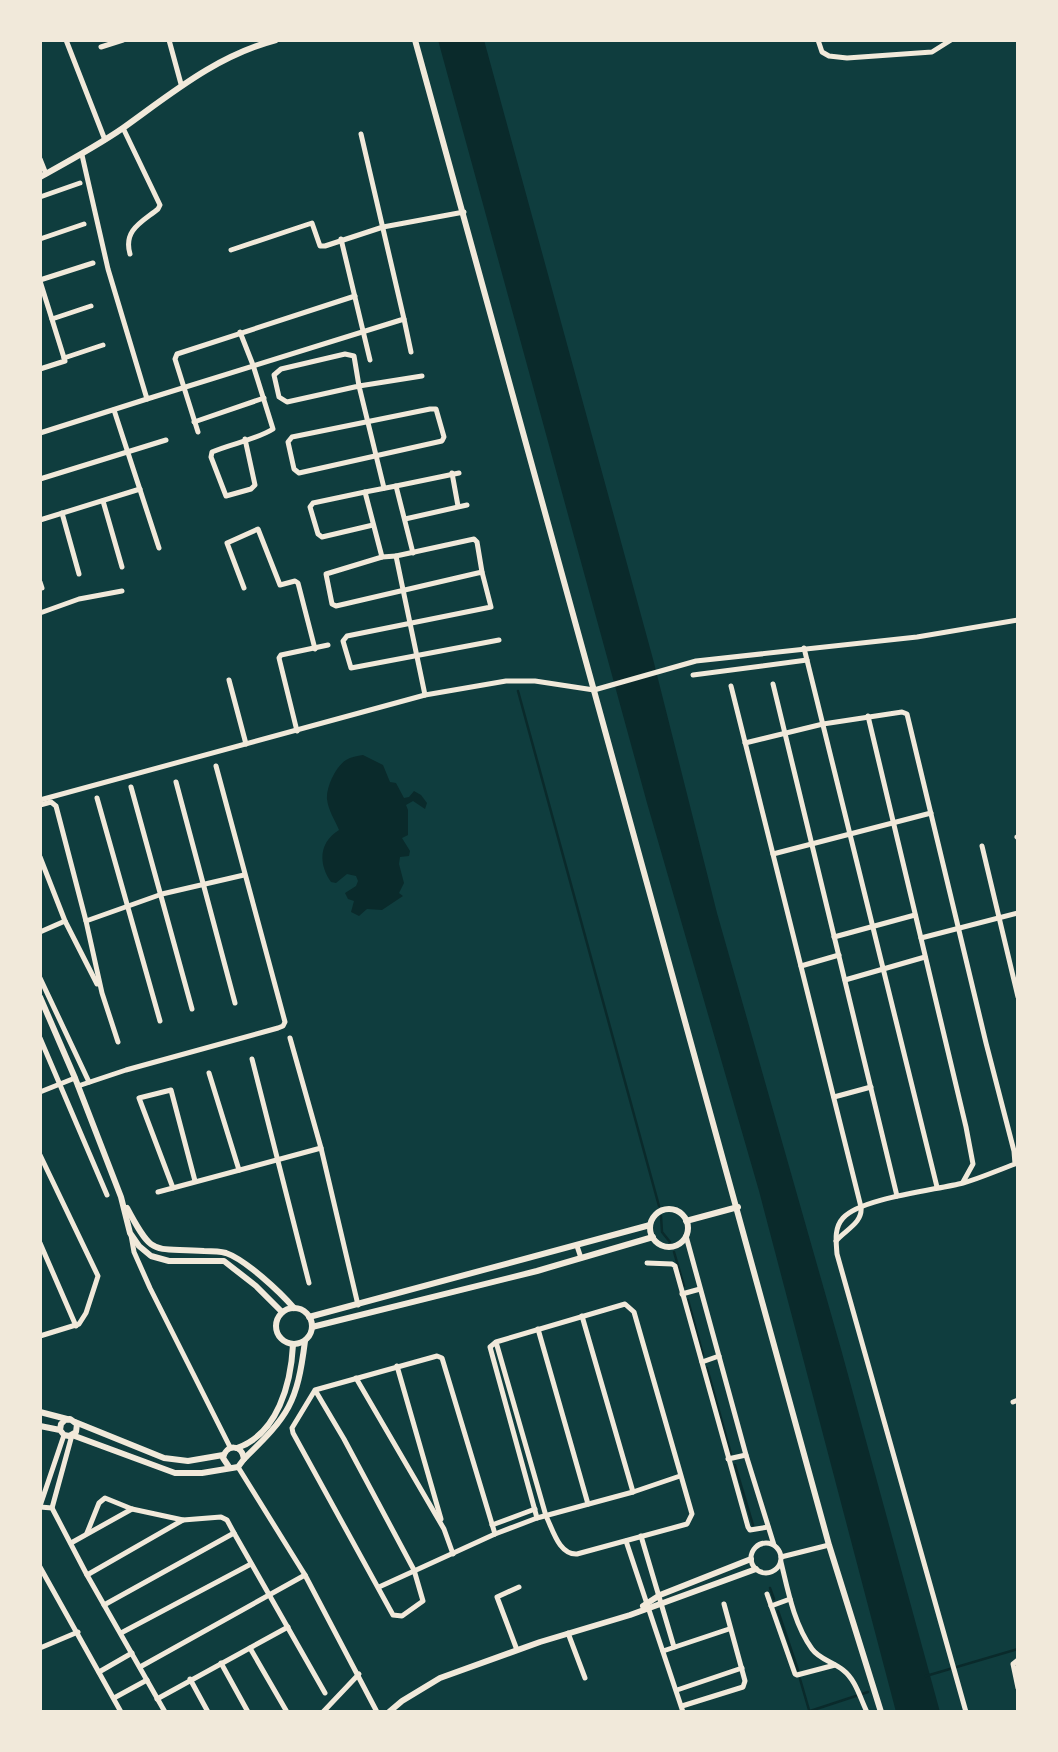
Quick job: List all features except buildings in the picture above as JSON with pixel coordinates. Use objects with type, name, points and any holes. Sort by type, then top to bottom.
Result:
[{"type":"street","points":[[66,40],[105,140]]},
{"type":"street","points":[[101,47],[123,40]]},
{"type":"street","points":[[169,40],[181,84]]},
{"type":"street","points":[[40,159],[43,175],[105,140],[209,66],[248,48],[275,40]]},
{"type":"street","points":[[415,40],[829,1545],[881,1712]]},
{"type":"street","points":[[818,40],[822,52],[829,56],[847,58],[932,51],[951,40]]},
{"type":"street","points":[[123,128],[160,205],[132,229],[128,240],[130,254]]},
{"type":"street","points":[[361,134],[411,352]]},
{"type":"street","points":[[82,155],[108,269],[147,399]]},
{"type":"street","points":[[40,197],[80,183]]},
{"type":"street","points":[[231,250],[312,223],[320,246],[383,227],[464,212]]},
{"type":"street","points":[[40,239],[84,224]]},
{"type":"street","points":[[341,239],[370,360]]},
{"type":"street","points":[[40,369],[65,361],[40,281],[93,263]]},
{"type":"street","points":[[198,432],[175,359],[177,354],[355,296]]},
{"type":"street","points":[[52,319],[91,306]]},
{"type":"street","points":[[40,433],[404,318]]},
{"type":"street","points":[[240,332],[273,429],[245,439],[211,453],[226,496],[256,485],[245,439]]},
{"type":"street","points":[[64,358],[103,345]]},
{"type":"street","points":[[384,488],[359,386],[354,356],[351,354],[281,369],[274,375],[279,397],[287,402],[359,386],[422,376]]},
{"type":"street","points":[[194,422],[264,398]]},
{"type":"street","points":[[436,409],[444,437],[442,441],[375,456],[299,473],[294,469],[288,442],[292,437],[367,420],[436,409]]},
{"type":"street","points":[[114,410],[159,548]]},
{"type":"street","points":[[40,480],[166,440]]},
{"type":"street","points":[[373,525],[319,536],[310,507],[313,503],[455,473],[458,506]]},
{"type":"street","points":[[396,486],[413,553]]},
{"type":"street","points":[[40,520],[140,489]]},
{"type":"street","points":[[365,492],[382,558]]},
{"type":"street","points":[[103,501],[122,567]]},
{"type":"street","points":[[405,519],[467,505]]},
{"type":"street","points":[[62,513],[79,574]]},
{"type":"street","points":[[244,588],[227,542],[258,529],[280,585],[298,583],[315,649]]},
{"type":"street","points":[[482,572],[336,606],[332,604],[326,573],[474,539],[477,542],[490,608],[347,636],[343,641],[349,666],[355,669],[499,640]]},
{"type":"street","points":[[396,556],[425,695]]},
{"type":"street","points":[[40,613],[79,599],[122,591]]},
{"type":"street","points":[[40,800],[425,695],[516,681],[536,681],[594,690],[694,661],[917,637],[1018,620]]},
{"type":"street","points":[[297,731],[279,658],[328,645]]},
{"type":"street","points":[[804,648],[937,1187]]},
{"type":"street","points":[[693,675],[807,660]]},
{"type":"street","points":[[229,680],[246,744]]},
{"type":"street","points":[[773,684],[897,1196]]},
{"type":"street","points":[[731,686],[861,1207],[862,1213],[858,1221],[836,1241]]},
{"type":"street","points":[[745,743],[822,724],[868,716],[902,712],[906,714],[1014,1151],[1016,1166],[861,1207],[853,1210],[837,1227],[837,1254],[966,1712]]},
{"type":"street","points":[[868,716],[966,1127],[973,1164],[963,1182]]},
{"type":"street","points":[[40,1092],[60,1084],[89,1082],[283,1026],[285,1022],[216,766]]},
{"type":"street","points":[[177,782],[235,1003]]},
{"type":"street","points":[[131,787],[192,1009]]},
{"type":"street","points":[[97,798],[160,1021]]},
{"type":"street","points":[[40,806],[51,802],[56,806],[102,993],[118,1042]]},
{"type":"street","points":[[773,854],[930,813]]},
{"type":"street","points":[[982,846],[1018,997]]},
{"type":"street","points":[[40,857],[65,921],[102,993]]},
{"type":"street","points":[[86,921],[162,894],[244,875]]},
{"type":"street","points":[[921,938],[1018,913]]},
{"type":"street","points":[[834,937],[915,915]]},
{"type":"street","points":[[40,932],[65,921]]},
{"type":"street","points":[[801,966],[839,955]]},
{"type":"street","points":[[845,980],[925,957]]},
{"type":"street","points":[[40,978],[89,1082]]},
{"type":"street","points":[[40,997],[77,1082],[121,1197],[134,1252],[150,1288],[234,1448],[243,1452],[244,1459]]},
{"type":"street","points":[[40,1038],[107,1195]]},
{"type":"street","points":[[290,1038],[358,1305]]},
{"type":"street","points":[[252,1059],[309,1283]]},
{"type":"street","points":[[209,1073],[239,1170]]},
{"type":"street","points":[[834,1097],[871,1087]]},
{"type":"street","points":[[173,1188],[139,1098],[171,1090],[195,1181]]},
{"type":"street","points":[[158,1192],[320,1148]]},
{"type":"street","points":[[40,1155],[98,1273],[86,1313],[76,1325],[41,1334]]},
{"type":"street","points":[[121,1197],[147,1243],[162,1251],[197,1250],[229,1254],[279,1291],[294,1308]]},
{"type":"street","points":[[687,1221],[737,1207]]},
{"type":"street","points":[[309,1317],[650,1225],[657,1214],[667,1209],[679,1212],[687,1221],[686,1236],[700,1289],[746,1455],[781,1560],[790,1599],[811,1648],[817,1655],[845,1671],[856,1687],[867,1712]]},
{"type":"street","points":[[650,1225],[653,1237],[663,1246],[680,1244],[686,1236]]},
{"type":"street","points":[[130,1233],[139,1246],[151,1256],[169,1261],[223,1261],[256,1286],[282,1312]]},
{"type":"street","points":[[312,1327],[653,1237]]},
{"type":"street","points":[[40,1242],[76,1325]]},
{"type":"street","points":[[578,1246],[581,1258]]},
{"type":"street","points":[[646,1263],[675,1266],[748,1528],[768,1527]]},
{"type":"street","points":[[682,1294],[700,1289]]},
{"type":"street","points":[[496,1342],[547,1516],[565,1551],[571,1555],[687,1524],[692,1514],[634,1312],[625,1304],[496,1342],[489,1348],[537,1518]]},
{"type":"street","points":[[238,1467],[286,1414],[296,1392],[305,1341],[312,1327],[309,1317],[300,1309],[282,1312],[276,1323],[278,1335],[293,1345],[305,1341]]},
{"type":"street","points":[[582,1316],[633,1492]]},
{"type":"street","points":[[538,1329],[589,1504]]},
{"type":"street","points":[[40,1412],[67,1419],[164,1458],[188,1461],[223,1455],[248,1444],[277,1412],[290,1377],[293,1345]]},
{"type":"street","points":[[315,1390],[414,1570],[423,1601],[402,1616],[393,1615],[293,1433],[292,1428],[315,1390],[397,1366],[437,1356],[442,1358],[495,1534]]},
{"type":"street","points":[[702,1362],[719,1356]]},
{"type":"street","points":[[397,1366],[453,1554]]},
{"type":"street","points":[[356,1378],[444,1529]]},
{"type":"street","points":[[67,1419],[61,1424],[65,1433],[52,1508],[164,1712]]},
{"type":"street","points":[[65,1433],[77,1429],[75,1422]]},
{"type":"street","points":[[511,1426],[521,1423]]},
{"type":"street","points":[[40,1426],[175,1473],[202,1473],[238,1467]]},
{"type":"street","points":[[52,1508],[40,1507],[65,1433]]},
{"type":"street","points":[[223,1455],[224,1462],[229,1467]]},
{"type":"street","points":[[728,1459],[746,1455]]},
{"type":"street","points":[[238,1467],[305,1575],[377,1712]]},
{"type":"street","points":[[40,1476],[50,1478]]},
{"type":"street","points":[[379,1587],[495,1534],[537,1518],[633,1492],[680,1476]]},
{"type":"street","points":[[87,1533],[99,1503],[108,1498],[132,1509],[184,1520],[221,1517],[227,1520],[325,1692]]},
{"type":"street","points":[[71,1543],[132,1509]]},
{"type":"street","points":[[492,1525],[535,1509]]},
{"type":"street","points":[[87,1575],[184,1520]]},
{"type":"street","points":[[104,1605],[234,1533]]},
{"type":"street","points":[[641,1536],[663,1602],[674,1647]]},
{"type":"street","points":[[626,1541],[682,1709],[743,1687],[745,1681],[724,1604]]},
{"type":"street","points":[[774,1545],[760,1544],[753,1551],[751,1559],[760,1572],[770,1573],[778,1567],[781,1560],[829,1545]]},
{"type":"street","points":[[648,1606],[660,1595],[751,1559]]},
{"type":"street","points":[[121,1633],[251,1563]]},
{"type":"street","points":[[40,1567],[121,1712]]},
{"type":"street","points":[[389,1712],[440,1678],[568,1633],[630,1615],[648,1606],[756,1569]]},
{"type":"street","points":[[140,1667],[305,1575]]},
{"type":"street","points":[[517,1650],[497,1597],[519,1587]]},
{"type":"street","points":[[767,1594],[795,1674],[835,1665]]},
{"type":"street","points":[[771,1605],[790,1599]]},
{"type":"street","points":[[157,1699],[288,1627]]},
{"type":"street","points":[[663,1651],[729,1629]]},
{"type":"street","points":[[40,1638],[43,1647],[78,1632]]},
{"type":"street","points":[[568,1633],[585,1678]]},
{"type":"street","points":[[250,1648],[287,1712]]},
{"type":"street","points":[[99,1672],[132,1653]]},
{"type":"street","points":[[1018,1660],[1013,1664],[1013,1669],[1018,1688]]},
{"type":"street","points":[[221,1663],[247,1712]]},
{"type":"street","points":[[677,1690],[742,1668]]},
{"type":"street","points":[[323,1712],[359,1674]]},
{"type":"street","points":[[190,1679],[208,1712]]},
{"type":"street","points":[[114,1698],[147,1680]]},
{"type":"water","points":[[438,40],[484,40],[653,659],[717,913],[841,1349],[940,1712],[896,1712],[759,1191],[647,803]]},
{"type":"water","points":[[363,755],[383,765],[390,782],[396,783],[404,798],[414,791],[427,803],[425,809],[413,801],[406,805],[408,835],[402,838],[410,851],[409,856],[400,857],[404,883],[399,893],[403,896],[382,910],[367,909],[359,916],[351,912],[354,901],[348,899],[345,893],[356,886],[356,876],[347,874],[336,883],[331,882],[324,868],[323,854],[327,841],[339,830],[328,803],[330,783],[342,763]]},
{"type":"waterway","points":[[518,691],[659,1206]]},
{"type":"waterway","points":[[661,1216],[662,1232],[670,1242]]},
{"type":"waterway","points":[[674,1252],[684,1286]]},
{"type":"waterway","points":[[688,1300],[703,1355]]},
{"type":"waterway","points":[[707,1368],[731,1454]]},
{"type":"waterway","points":[[735,1465],[753,1525]]},
{"type":"waterway","points":[[770,1588],[774,1599]]},
{"type":"waterway","points":[[778,1611],[798,1670]]},
{"type":"waterway","points":[[926,1676],[1018,1649]]},
{"type":"waterway","points":[[800,1679],[809,1710]]},
{"type":"waterway","points":[[807,1712],[868,1692]]}]
